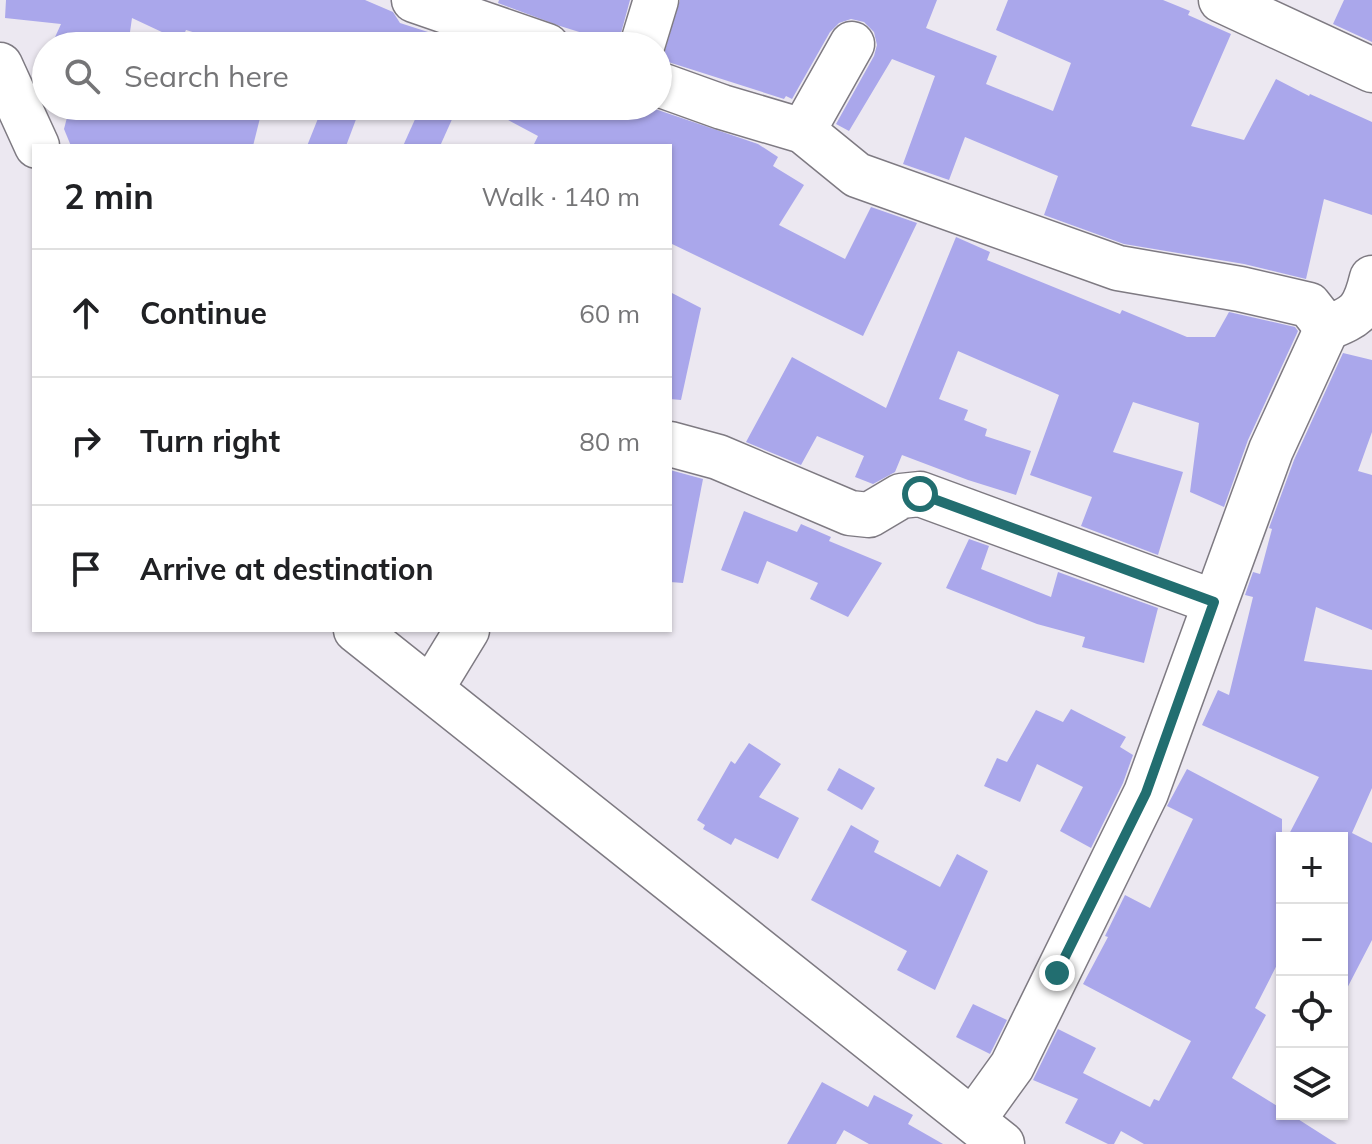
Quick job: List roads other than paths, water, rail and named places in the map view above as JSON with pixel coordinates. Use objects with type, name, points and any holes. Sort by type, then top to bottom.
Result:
[{"type":"street","points":[[414,0],[526,26]]},
{"type":"street","points":[[646,32],[656,0]]},
{"type":"street","points":[[1221,0],[1372,70]]},
{"type":"street","points":[[803,131],[852,44]]},
{"type":"street","points":[[0,65],[36,144]]},
{"type":"street","points":[[672,89],[803,131],[857,175],[1118,268],[1240,289],[1309,305],[1327,328]]},
{"type":"street","points":[[359,632],[988,1132],[1012,1066],[1146,793],[1271,450],[1327,328],[1351,318],[1370,295]]},
{"type":"street","points":[[672,445],[718,457],[850,513],[869,515],[901,496],[920,494],[1214,602]]},
{"type":"street","points":[[431,689],[466,632]]}]
